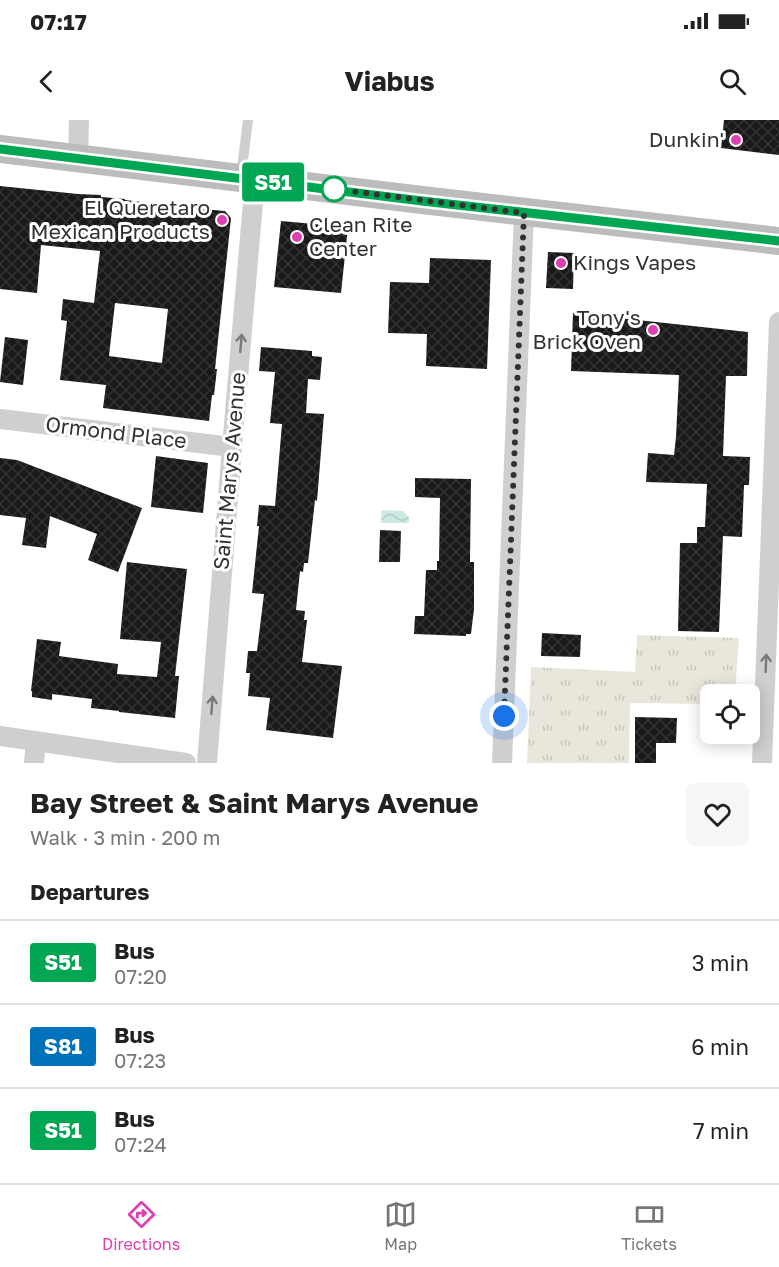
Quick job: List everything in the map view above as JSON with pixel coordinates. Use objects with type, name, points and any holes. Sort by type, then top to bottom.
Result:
[{"type":"main road","points":[[0,149],[524,213],[779,241]]},
{"type":"street","points":[[78,159],[79,120]]},
{"type":"street","name":"Saint Marys Avenue","points":[[207,763],[232,447],[248,178]]},
{"type":"street","points":[[502,763],[524,213]]},
{"type":"street","points":[[762,763],[774,571],[779,322]]},
{"type":"street","name":"Ormond Place","points":[[0,419],[232,447]]},
{"type":"street","points":[[0,736],[186,763]]},
{"type":"street","points":[[34,763],[36,742]]},
{"type":"lane","points":[[248,120],[248,178]]},
{"type":"green space","points":[[637,635],[739,638],[736,684],[700,684],[700,704],[630,703],[629,763],[527,763],[531,667],[635,672]]},
{"type":"water","points":[[382,510],[403,511],[409,517],[409,523],[381,523]]},
{"type":"building","points":[[724,120],[779,120],[779,155],[721,148]]},
{"type":"building","points":[[0,186],[101,195],[101,197],[183,207],[184,204],[202,206],[202,209],[225,211],[231,218],[215,369],[217,369],[209,421],[103,408],[106,385],[60,380],[67,321],[61,320],[63,299],[94,303],[100,251],[41,245],[37,293],[0,289]],"holes":[[[115,303],[168,309],[162,363],[109,356]]]},
{"type":"building","points":[[281,221],[348,227],[341,293],[274,287]]},
{"type":"building","points":[[548,252],[574,253],[573,289],[546,288]]},
{"type":"building","points":[[430,258],[491,260],[487,369],[426,366],[427,334],[388,333],[390,282],[429,283]]},
{"type":"building","points":[[573,313],[748,332],[747,376],[726,376],[723,456],[750,457],[749,485],[744,485],[742,537],[723,536],[719,632],[678,631],[680,543],[697,543],[697,527],[705,527],[707,484],[646,482],[648,453],[674,455],[679,375],[571,371]]},
{"type":"building","points":[[5,337],[28,340],[23,385],[0,382]]},
{"type":"building","points":[[261,347],[312,351],[312,356],[322,357],[320,380],[308,379],[306,413],[324,414],[317,501],[315,500],[308,563],[304,563],[303,572],[300,571],[296,610],[305,611],[304,620],[307,620],[302,662],[342,666],[333,738],[266,730],[270,698],[248,696],[250,673],[246,673],[248,651],[257,651],[264,594],[252,593],[259,505],[275,506],[282,424],[270,423],[275,372],[259,371]]},
{"type":"building","points":[[156,456],[208,463],[203,513],[151,507]]},
{"type":"building","points":[[0,458],[17,460],[142,508],[118,572],[88,560],[97,534],[50,516],[46,548],[22,545],[26,518],[0,515]]},
{"type":"building","points":[[415,478],[471,479],[470,562],[474,562],[474,609],[471,634],[466,634],[466,636],[414,634],[415,616],[424,616],[426,570],[437,570],[437,561],[439,561],[440,498],[415,497]]},
{"type":"building","points":[[380,530],[401,531],[400,562],[379,562]]},
{"type":"building","points":[[127,562],[187,569],[175,676],[179,676],[175,718],[91,708],[92,699],[52,694],[52,700],[32,697],[37,639],[61,642],[59,656],[118,664],[117,674],[157,677],[161,642],[120,639]]},
{"type":"building","points":[[542,633],[581,635],[580,657],[541,656]]},
{"type":"building","points":[[635,717],[677,718],[676,743],[656,743],[656,763],[635,763]]},
{"type":"bus line","name":"S51","points":[[0,149],[422,201],[779,241]]},
{"type":"place","name":"Dunkin'","points":[[736,140]]},
{"type":"place","name":"El Queretaro Mexican Products","points":[[222,220]]},
{"type":"place","name":"Clean Rite Center","points":[[297,237]]},
{"type":"place","name":"Kings Vapes","points":[[561,263]]},
{"type":"place","name":"Tony's Brick Oven","points":[[653,330]]},
{"type":"route","points":[[334,189],[524,213],[504,716]]}]
